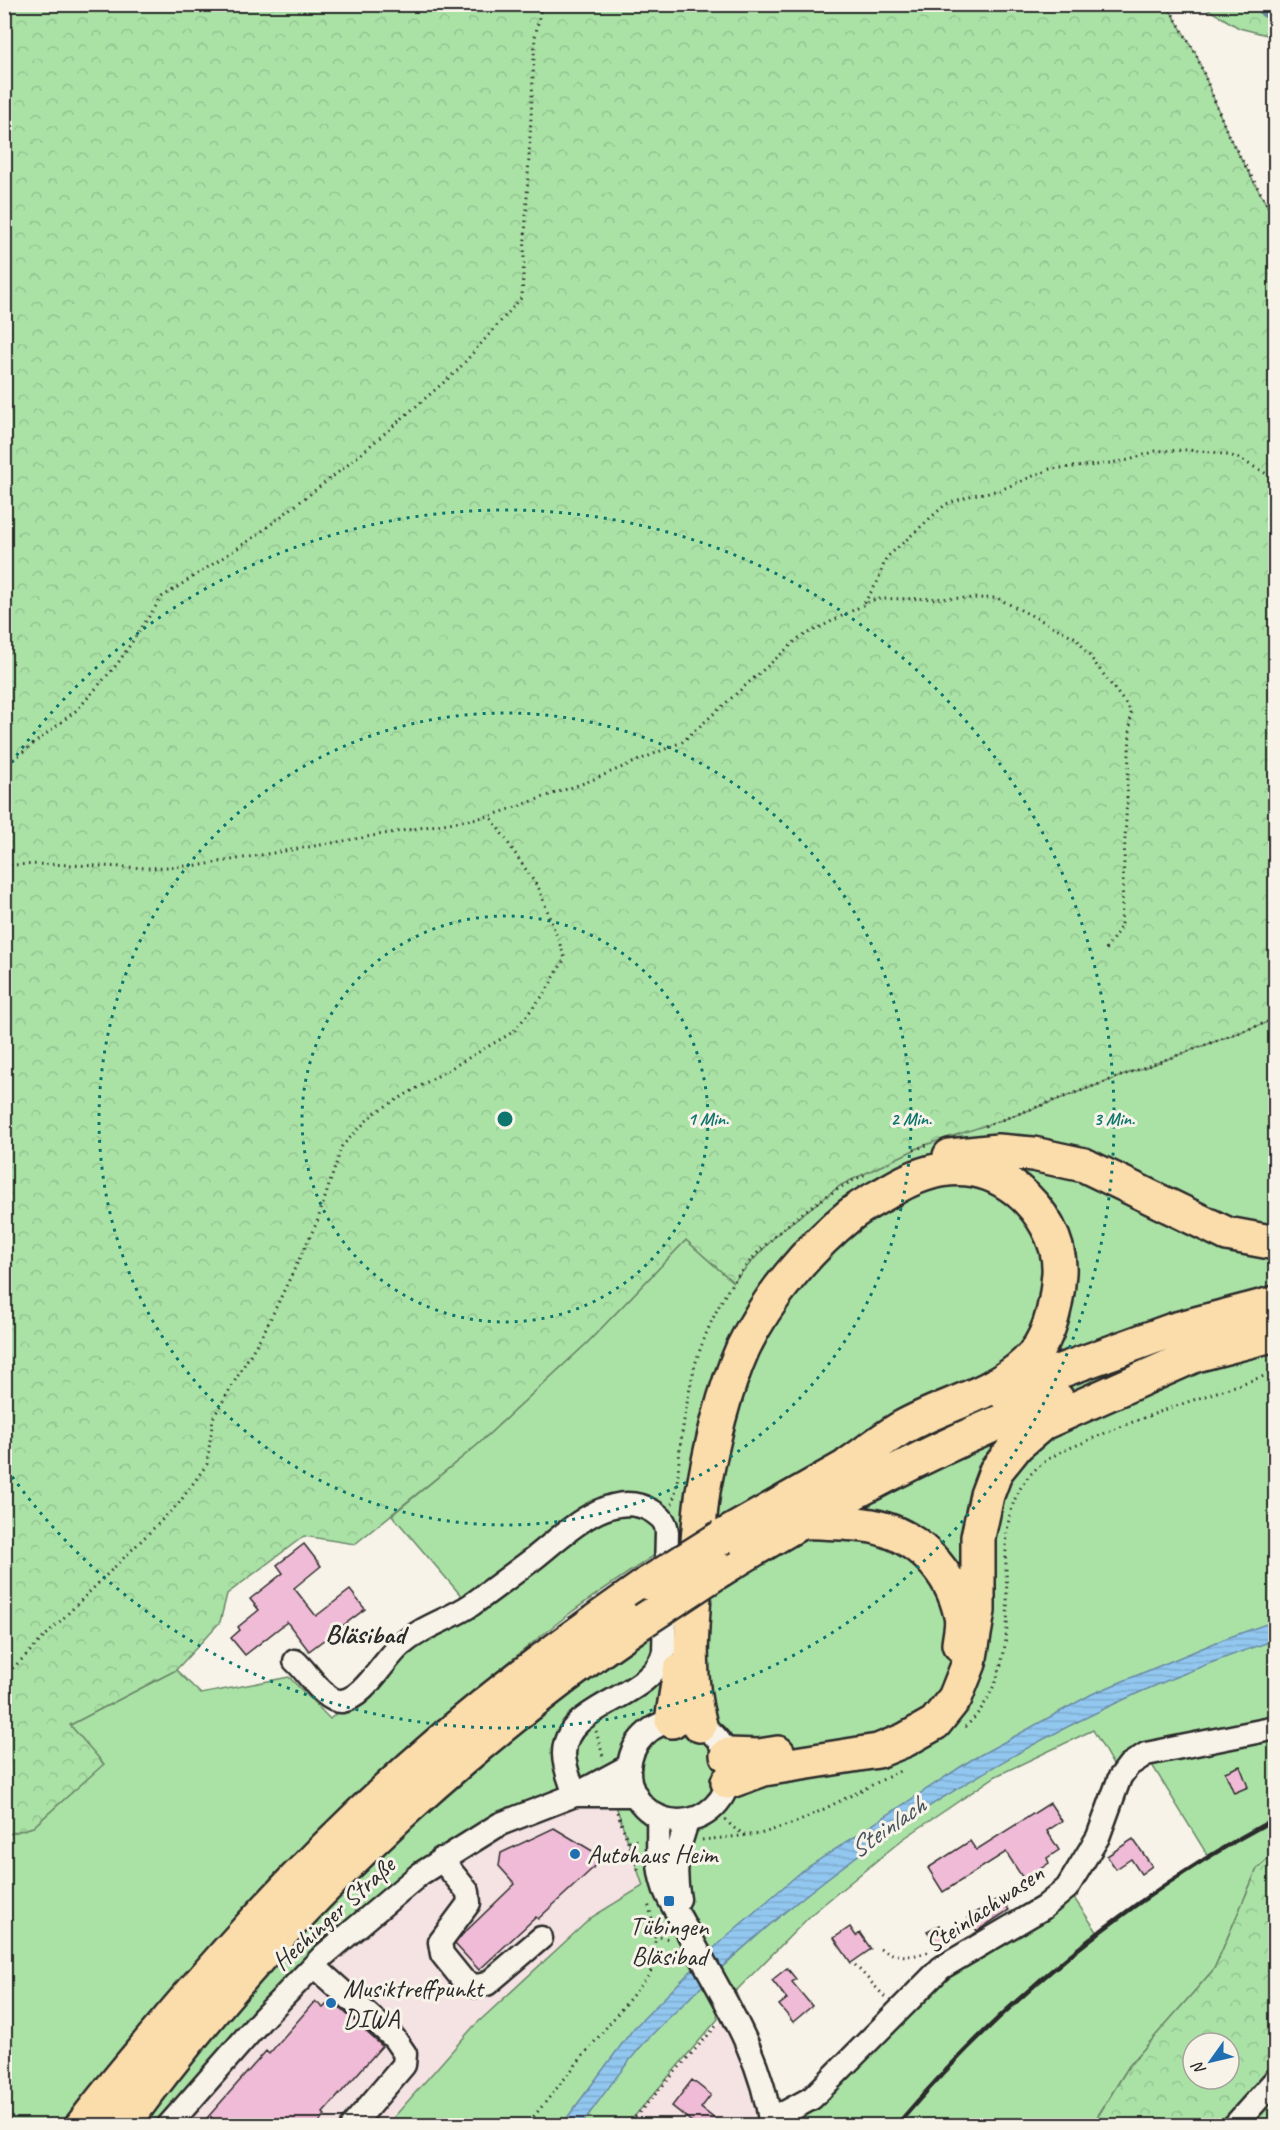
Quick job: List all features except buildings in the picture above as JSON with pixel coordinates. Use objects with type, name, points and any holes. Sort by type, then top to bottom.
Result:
[{"type":"highway","points":[[686,1723],[680,1678],[691,1502],[706,1418],[738,1340],[779,1274],[822,1227],[862,1193],[892,1173],[921,1161],[968,1153],[998,1151],[1033,1154],[1084,1165],[1227,1234],[1275,1243]]},
{"type":"highway","points":[[686,1723],[695,1709],[692,1670],[694,1594],[703,1494],[719,1416],[744,1348],[769,1304],[810,1251],[852,1213],[896,1187],[928,1172],[968,1167],[1002,1178],[1029,1199],[1050,1231],[1059,1266],[1058,1297],[1047,1332],[1029,1361],[1001,1383],[905,1426],[848,1465]]},
{"type":"highway","points":[[82,2126],[166,2022],[248,1929],[297,1877],[382,1794],[447,1735],[509,1685],[649,1583],[722,1537],[848,1465],[910,1434],[1027,1383],[1173,1330],[1275,1303]]},
{"type":"highway","points":[[122,2126],[181,2047],[242,1975],[333,1877],[397,1816],[506,1721],[576,1667],[644,1620],[720,1570],[802,1521],[927,1455],[1039,1406],[1119,1376],[1275,1334]]},
{"type":"highway","points":[[724,1780],[764,1770],[878,1751],[906,1740],[935,1723],[955,1698],[969,1663],[978,1611],[978,1537],[987,1495],[996,1471],[1017,1445],[1043,1423],[1200,1353]]},
{"type":"highway","points":[[724,1780],[759,1756],[866,1741],[900,1730],[927,1712],[944,1692],[957,1661],[962,1618],[951,1587],[937,1563],[917,1545],[894,1532],[870,1526],[802,1521]]},
{"type":"street","points":[[295,1661],[324,1695],[340,1701],[353,1698],[399,1646],[422,1629],[470,1606],[568,1530],[592,1515],[607,1508],[636,1504],[659,1515],[666,1523],[667,1532],[664,1652],[659,1665],[647,1678],[590,1714],[574,1727],[564,1752],[575,1795]]},
{"type":"street","points":[[686,1723],[717,1737],[724,1780],[704,1814],[678,1821],[658,1816],[645,1808],[632,1786],[629,1766],[634,1750],[643,1736],[656,1726],[686,1723]]},
{"type":"street","name":"Steinlachwasen","points":[[658,1816],[659,1863],[662,1883],[682,1933],[724,2010],[753,2054],[765,2091],[770,2121],[812,2098],[942,1968],[1043,1908],[1066,1888],[1098,1837],[1120,1777],[1129,1765],[1146,1754],[1275,1728]]},
{"type":"street","name":"Hechinger Straße","points":[[168,2126],[262,2019],[314,1966],[412,1880],[441,1859],[500,1824],[575,1795],[610,1785],[629,1766]]},
{"type":"street","points":[[610,1785],[636,1795]]},
{"type":"street","name":"Steinlachwasen","points":[[682,1933],[676,1875],[679,1843],[688,1820]]},
{"type":"street","points":[[441,1859],[468,1892],[469,1903],[440,1941],[442,1954],[464,1980],[475,1986],[487,1984],[541,1938]]},
{"type":"street","points":[[314,1966],[394,2037],[405,2054],[404,2065],[352,2126]]},
{"type":"street","points":[[1234,2126],[1275,2079]]},
{"type":"path","points":[[4,767],[78,709],[118,663],[162,597],[253,538],[349,464],[457,371],[522,297],[535,37],[542,4]]},
{"type":"path","points":[[1167,4],[1196,54],[1229,137],[1275,220]]},
{"type":"path","points":[[863,605],[877,583],[886,558],[946,504],[973,495],[1000,490],[1050,469],[1118,461],[1156,451],[1186,450],[1236,457],[1275,479]]},
{"type":"path","points":[[4,865],[47,864],[149,868],[202,865],[490,816],[587,782],[682,742],[800,638],[875,599],[997,598],[1076,638],[1131,711],[1121,926],[1104,952]]},
{"type":"path","points":[[4,1677],[179,1503],[207,1464],[213,1418],[266,1328],[317,1222],[342,1146],[374,1113],[513,1032],[546,993],[565,958],[539,889],[490,816]]},
{"type":"path","points":[[960,1731],[986,1704],[997,1677],[1006,1639],[1005,1547],[1008,1528],[1015,1499],[1033,1473],[1042,1463],[1064,1451],[1128,1423],[1275,1372]]},
{"type":"path","points":[[590,1714],[623,1829],[629,1841]]},
{"type":"path","points":[[679,1843],[760,1834],[800,1821],[902,1770]]},
{"type":"path","points":[[724,1780],[731,1826],[738,1832],[747,1834]]},
{"type":"path","points":[[526,2126],[649,1975],[655,1956],[654,1936],[682,1933]]},
{"type":"path","points":[[880,1948],[894,1956],[918,1955],[933,1951]]},
{"type":"path","points":[[855,1965],[898,2012]]},
{"type":"path","points":[[627,2126],[724,2010]]},
{"type":"shaded area","points":[[612,1794],[643,1886],[592,1917],[473,2027],[387,2125],[168,2126],[324,1955],[500,1824]]},
{"type":"shaded area","points":[[733,2009],[771,2125],[627,2126],[640,2110]]},
{"type":"green space","points":[[5,4],[1167,5],[1196,54],[1229,137],[1275,220],[1276,1017],[1008,1118],[922,1146],[841,1185],[779,1232],[733,1282],[686,1240],[587,1343],[476,1446],[355,1544],[304,1536],[227,1594],[220,1622],[176,1670],[70,1725],[104,1764],[33,1827],[5,1835]]},
{"type":"green space","points":[[1201,5],[1275,5],[1275,37],[1239,28]]},
{"type":"green space","points":[[1275,1017],[1275,1853],[1257,1869],[1214,1969],[1129,2066],[1092,2125],[771,2126],[941,1968],[1067,1888],[1098,1933],[1208,1856],[1146,1755],[1120,1777],[1093,1730],[996,1776],[903,1839],[813,1913],[726,2001],[717,2016],[718,2019],[627,2125],[387,2125],[473,2027],[592,1917],[643,1886],[612,1794],[575,1795],[420,1874],[168,2125],[138,2125],[210,2036],[339,1894],[397,1840],[507,1745],[571,1694],[648,1638],[665,1637],[655,1555],[552,1627],[434,1727],[334,1819],[239,1916],[194,1966],[150,2018],[67,2125],[5,2126],[5,1835],[33,1827],[103,1764],[70,1725],[176,1670],[201,1694],[289,1677],[330,1719],[362,1689],[470,1606],[392,1515],[476,1446],[587,1343],[686,1240],[733,1282],[779,1232],[841,1185],[922,1146],[1265,1023]]},
{"type":"green space","points":[[1275,1853],[1275,2125],[1092,2126],[1129,2066],[1214,1969],[1257,1869]]},
{"type":"water","name":"Steinlach","points":[[1275,1621],[1275,1640],[1195,1669],[1117,1703],[1040,1741],[966,1783],[894,1830],[825,1880],[759,1934],[696,1992],[638,2050],[581,2125],[561,2126],[633,2029],[721,1941],[802,1871],[971,1760],[1092,1694],[1224,1639]]},
{"type":"waterway","points":[[1253,4],[1264,15],[1276,19]]},
{"type":"railway","points":[[896,2126],[980,2036],[1072,1954],[1170,1881],[1222,1848],[1276,1818]]},
{"type":"place","name":"Autohaus Heim","points":[[575,1854]]},
{"type":"place","name":"Tübingen Bläsibad","points":[[669,1901]]},
{"type":"place","name":"Musiktreffpunkt DIWA","points":[[331,2003]]},
{"type":"district","name":"Bläsibad","points":[[365,1634]]}]
